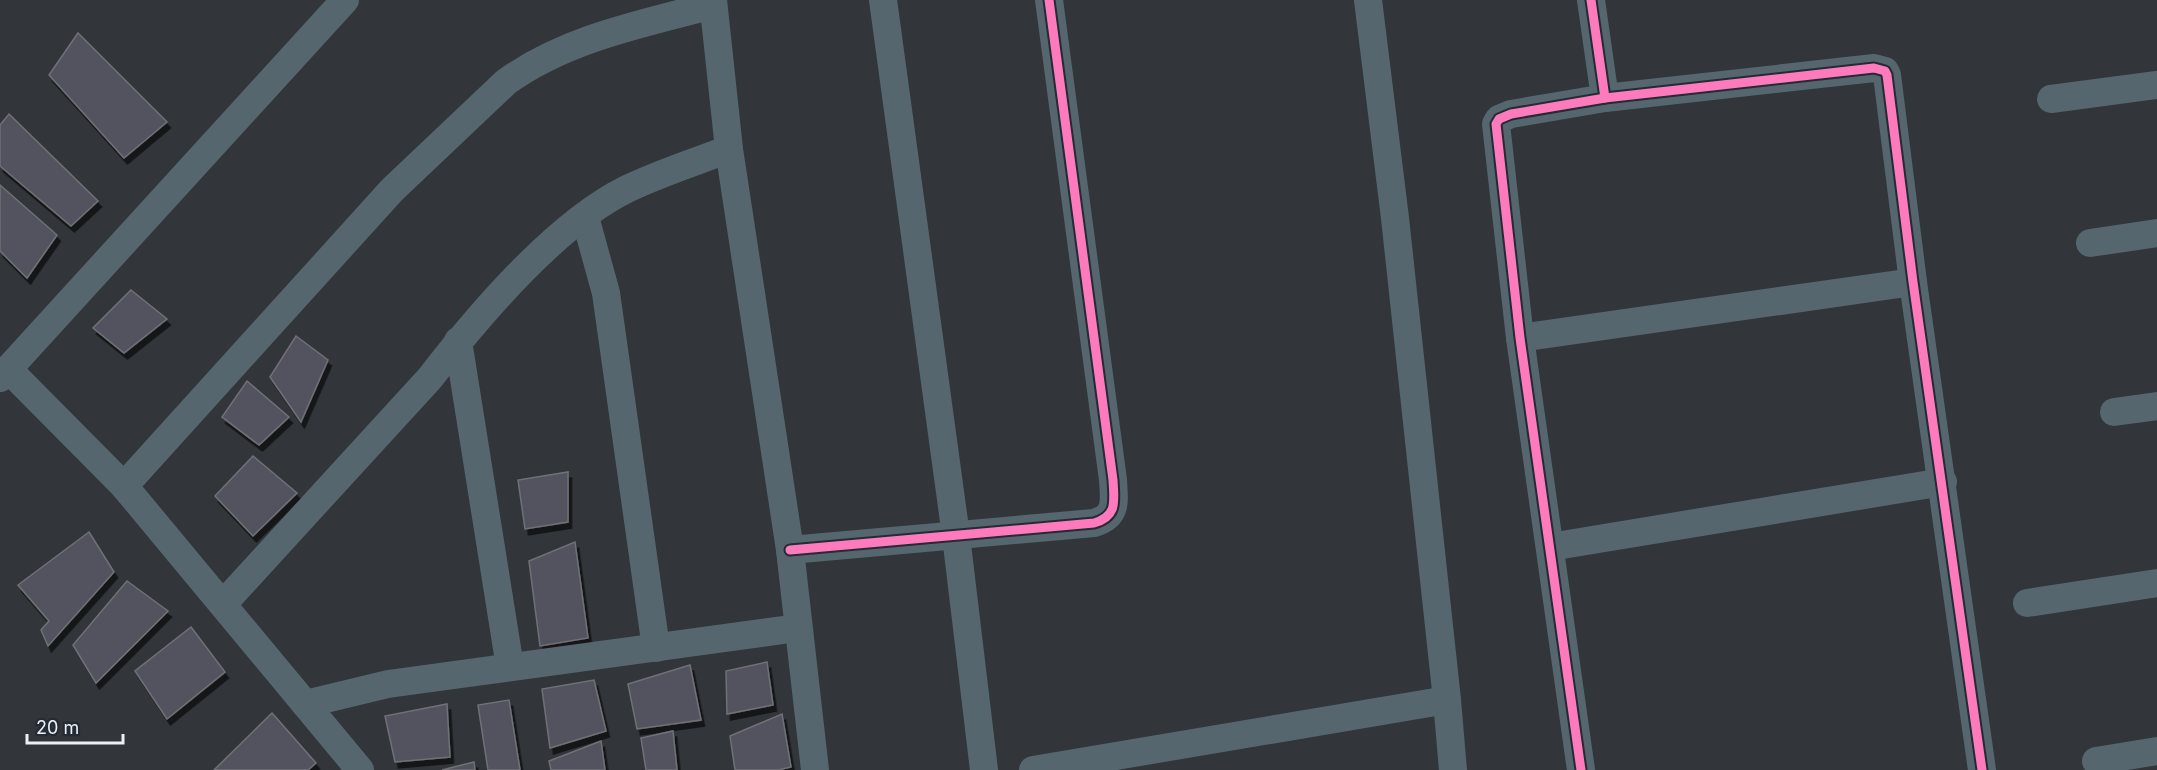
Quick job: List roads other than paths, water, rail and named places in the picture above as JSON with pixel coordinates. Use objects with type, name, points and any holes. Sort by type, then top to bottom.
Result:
[{"type":"street","points":[[345,0],[4,373],[124,486],[360,770]]},
{"type":"street","points":[[883,0],[956,536],[984,770]]},
{"type":"street","points":[[790,550],[1094,524],[1110,516],[1114,508],[1113,480],[1049,0]]},
{"type":"street","points":[[1368,0],[1395,218],[1453,770]]},
{"type":"street","points":[[1591,0],[1605,98]]},
{"type":"street","points":[[124,486],[392,190],[506,82],[526,68],[576,44],[713,2],[729,149],[790,550],[815,770]]},
{"type":"street","points":[[1581,770],[1520,338],[1496,124],[1499,119],[1511,114],[1605,98],[1874,68],[1884,71],[1890,83],[1913,282],[1982,770]]},
{"type":"street","points":[[2051,99],[2157,85]]},
{"type":"street","points":[[223,604],[430,378],[459,341],[528,267],[585,217],[625,190],[729,149]]},
{"type":"street","points":[[585,217],[606,293],[656,648]]},
{"type":"street","points":[[2090,243],[2157,233]]},
{"type":"street","points":[[1520,338],[1913,282]]},
{"type":"street","points":[[459,341],[510,667]]},
{"type":"street","points":[[2114,412],[2157,406]]},
{"type":"street","points":[[1550,547],[1943,482]]},
{"type":"street","points":[[2027,603],[2157,583]]},
{"type":"street","points":[[305,704],[388,684],[798,628]]},
{"type":"street","points":[[1033,770],[1447,700]]},
{"type":"street","points":[[2096,761],[2157,750]]}]
